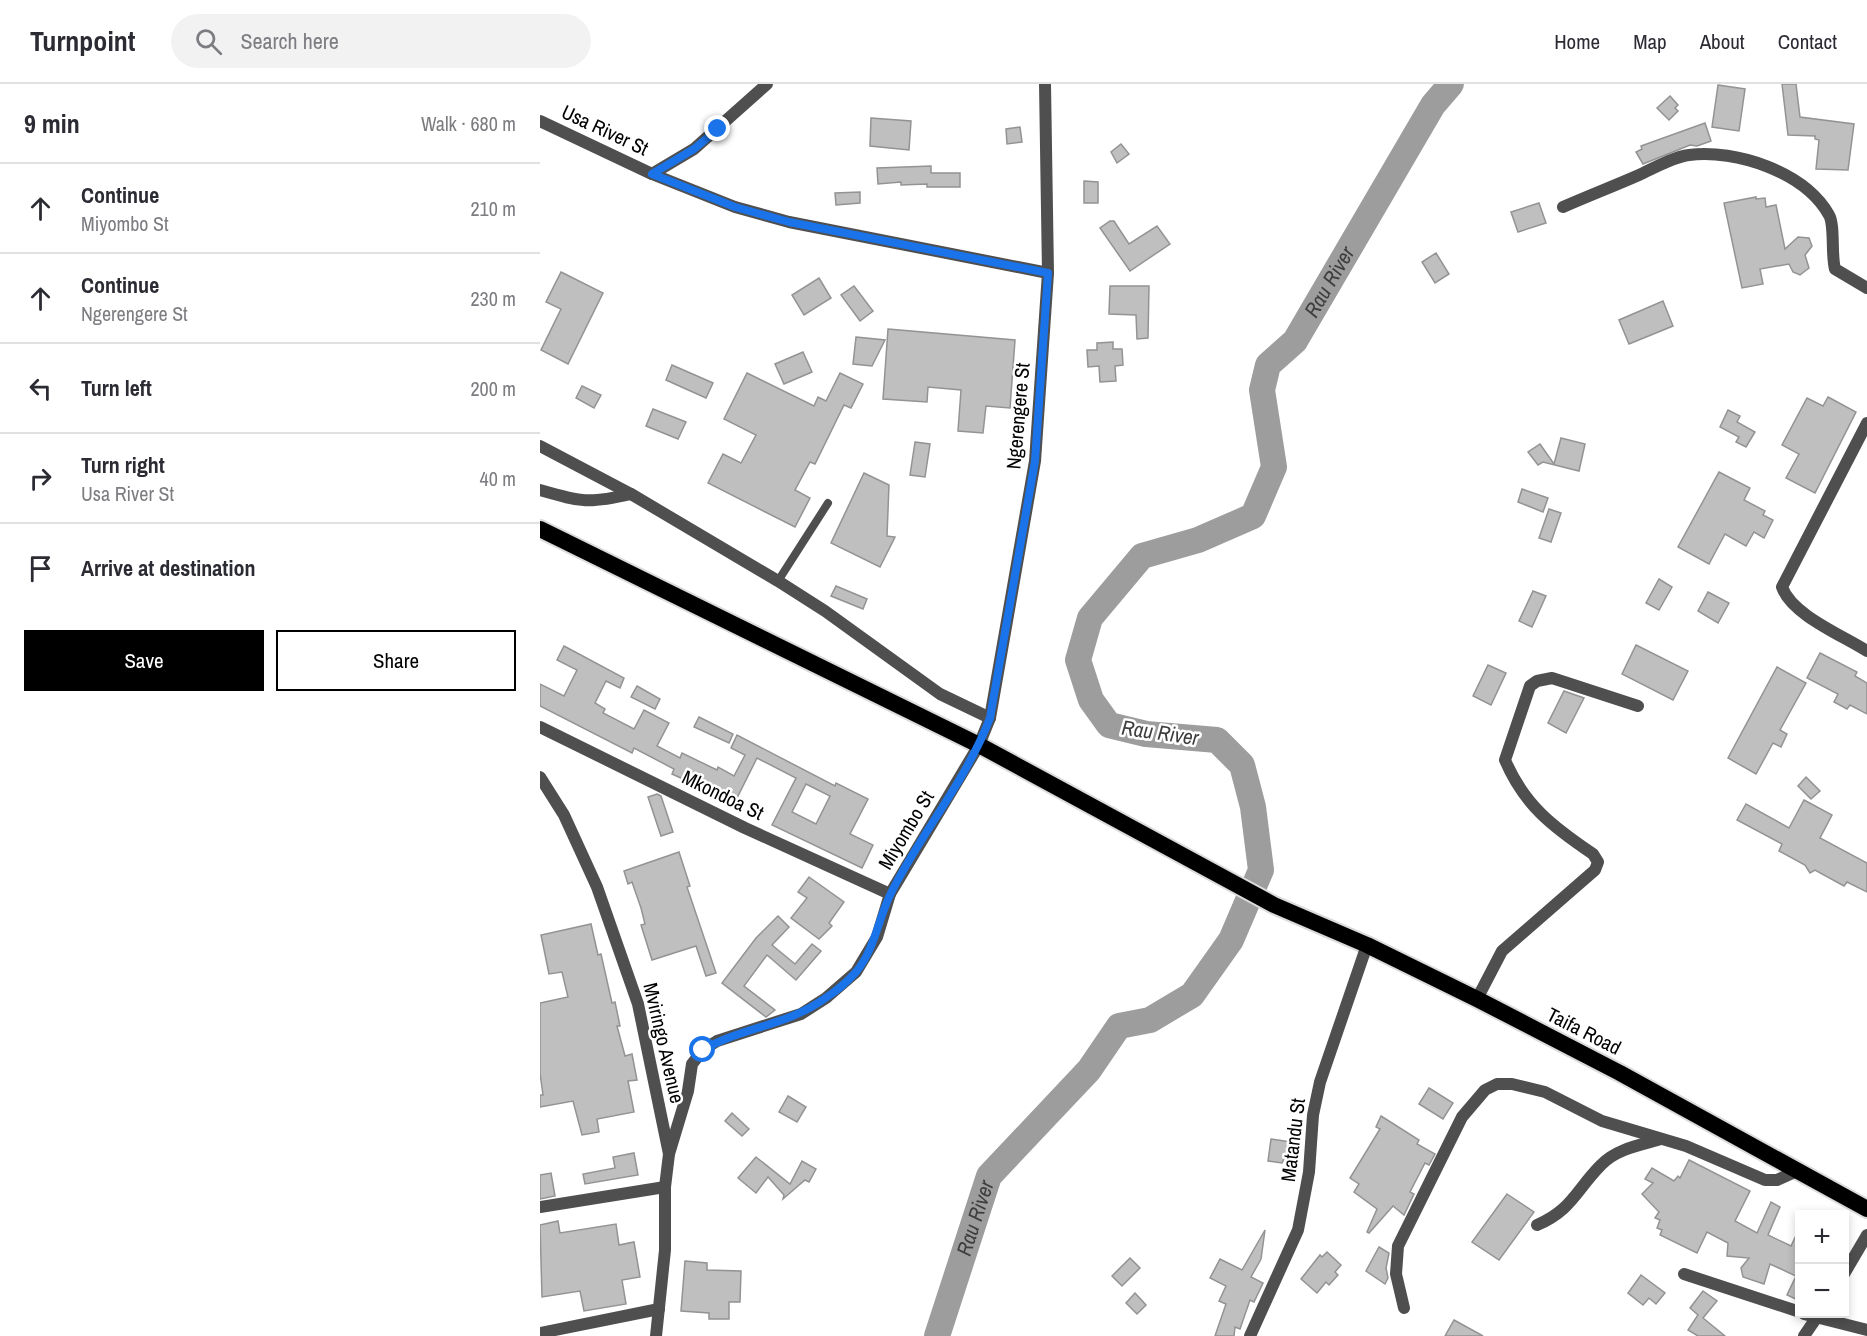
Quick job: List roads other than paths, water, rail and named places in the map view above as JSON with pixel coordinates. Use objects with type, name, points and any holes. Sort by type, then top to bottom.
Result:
[{"type":"highway","name":"Taifa Road","points":[[540,529],[979,745],[1274,905],[1367,945],[1477,999],[1620,1073],[1867,1209]]},
{"type":"street","name":"Usa River St","points":[[540,121],[652,174],[694,149],[767,84]]},
{"type":"street","name":"Ngerengere St","points":[[979,745],[990,718],[1035,461],[1048,273],[1045,84]]},
{"type":"street","points":[[1563,207],[1688,154],[1748,159],[1775,168],[1797,183],[1821,205],[1831,217],[1832,256],[1835,269],[1867,288]]},
{"type":"street","points":[[652,174],[735,207],[789,222],[1048,273]]},
{"type":"street","points":[[1867,423],[1782,587],[1786,597],[1798,610],[1867,651]]},
{"type":"street","points":[[540,446],[631,494],[778,581],[939,693],[990,718]]},
{"type":"street","points":[[540,490],[578,501],[595,503],[631,494]]},
{"type":"street","points":[[1477,999],[1502,951],[1596,870],[1598,862],[1593,854],[1538,813],[1515,785],[1505,760],[1530,686],[1537,681],[1552,678],[1638,706]]},
{"type":"street","name":"Mkondoa St","points":[[540,727],[745,828],[890,894]]},
{"type":"street","name":"Miyombo St","points":[[669,1154],[688,1091],[692,1064],[703,1050],[717,1041],[801,1014],[826,998],[856,972],[876,937],[890,894],[979,745]]},
{"type":"street","name":"Mviringo Avenue","points":[[540,777],[564,815],[597,887],[638,1004],[669,1154],[665,1187],[665,1250],[656,1336]]},
{"type":"street","name":"Matandu St","points":[[1250,1336],[1298,1230],[1309,1172],[1313,1115],[1320,1082],[1367,945]]},
{"type":"street","points":[[1404,1308],[1396,1274],[1398,1246],[1462,1117],[1485,1090],[1497,1084],[1512,1084],[1545,1092],[1602,1121],[1686,1146],[1765,1180],[1778,1180],[1797,1170]]},
{"type":"street","points":[[1537,1225],[1563,1211],[1601,1165],[1616,1154],[1662,1139]]},
{"type":"street","points":[[540,1207],[665,1187]]},
{"type":"street","points":[[1849,1267],[1867,1235]]},
{"type":"street","points":[[1684,1274],[1795,1310]]},
{"type":"street","points":[[540,1333],[659,1309]]},
{"type":"street","points":[[1804,1336],[1812,1318]]},
{"type":"street","points":[[1824,1318],[1867,1330]]},
{"type":"lane","points":[[778,581],[828,503]]},
{"type":"waterway","name":"Rau River","points":[[937,1336],[989,1176],[1089,1070],[1119,1026],[1150,1020],[1192,995],[1231,940],[1261,870],[1253,807],[1242,765],[1217,740],[1146,734],[1109,725],[1091,700],[1078,660],[1090,618],[1142,556],[1198,540],[1253,516],[1274,467],[1262,390],[1268,365],[1295,341],[1433,105],[1451,84]]}]
